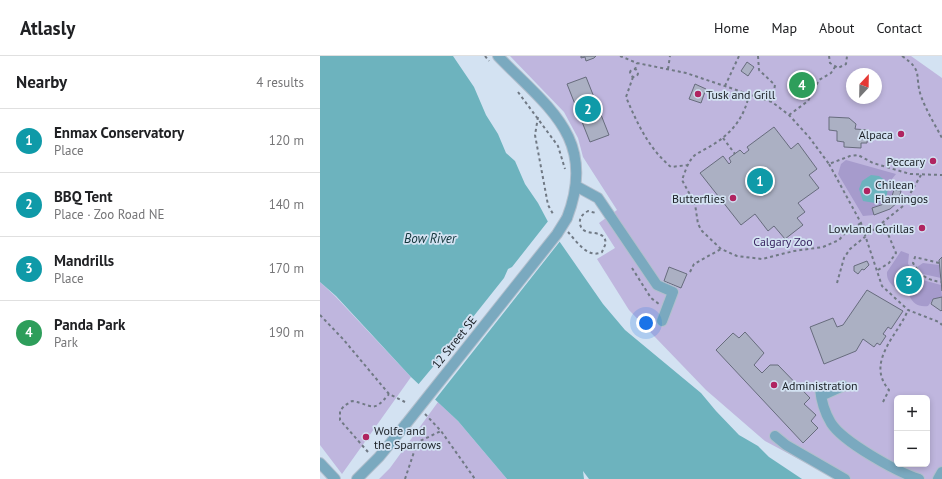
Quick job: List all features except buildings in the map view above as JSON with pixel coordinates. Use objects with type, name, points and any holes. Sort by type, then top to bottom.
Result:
[{"type":"street","name":"12 Street SE","points":[[357,479],[379,457],[406,424],[557,234],[567,218],[574,200],[576,186],[575,161],[571,144],[564,128],[557,116],[498,56]]},
{"type":"street","points":[[576,186],[598,198],[653,281],[657,286],[673,292],[662,321]]},
{"type":"street","points":[[844,386],[821,392],[832,424],[853,443],[884,464],[919,479]]},
{"type":"street","points":[[775,436],[786,445],[845,479]]},
{"type":"street","points":[[321,464],[335,479]]},
{"type":"street","points":[[938,479],[942,472]]},
{"type":"path","points":[[484,56],[494,66]]},
{"type":"path","points":[[620,56],[637,63],[686,73],[772,102],[789,115],[809,137],[829,164],[861,223],[867,237],[868,246],[882,286],[908,310],[939,322],[942,325]]},
{"type":"path","points":[[668,69],[670,56]]},
{"type":"path","points":[[725,86],[738,56]]},
{"type":"path","points":[[758,56],[759,70],[775,85],[772,102]]},
{"type":"path","points":[[829,56],[830,63],[835,67]]},
{"type":"path","points":[[789,115],[808,101],[819,80],[830,73],[835,67],[843,66],[847,62],[847,56]]},
{"type":"path","points":[[902,56],[914,64],[918,75],[921,95],[942,138]]},
{"type":"path","points":[[637,63],[635,70],[638,75],[633,77],[626,97],[635,120],[656,153],[671,167],[688,165]]},
{"type":"path","points":[[633,77],[630,72],[635,70]]},
{"type":"path","points":[[514,87],[558,146],[562,156],[565,172]]},
{"type":"path","points":[[749,94],[747,104],[740,119],[723,138],[694,155],[682,180],[695,204],[698,224],[709,239],[720,249],[737,256],[762,259],[794,251],[823,247],[839,240],[845,233],[861,223]]},
{"type":"path","points":[[538,118],[535,135],[548,205],[553,214]]},
{"type":"path","points":[[723,138],[735,154]]},
{"type":"path","points":[[829,164],[850,156],[858,155],[873,163],[910,174],[942,176]]},
{"type":"path","points":[[838,282],[844,258],[850,249],[867,237],[903,206],[920,175]]},
{"type":"path","points":[[568,231],[587,252],[598,254],[605,248],[605,238],[601,235],[582,229],[579,222],[583,214],[588,211],[594,212],[599,216]]},
{"type":"path","points":[[878,271],[889,263],[896,253],[883,222]]},
{"type":"path","points":[[690,272],[694,264],[720,249]]},
{"type":"path","points":[[939,263],[915,258],[913,263],[920,274],[928,280],[941,282]]},
{"type":"path","points":[[884,402],[889,390],[881,379],[881,363],[889,340],[908,310]]},
{"type":"path","points":[[320,315],[343,339],[390,394],[405,402]]},
{"type":"path","points":[[368,452],[340,420],[340,411],[344,406],[352,401],[374,407],[379,406],[390,394]]},
{"type":"path","points":[[424,413],[441,430],[475,479]]},
{"type":"path","points":[[407,478],[416,446],[420,441],[441,430]]},
{"type":"green space","name":"Calgary Zoo","points":[[510,56],[911,56],[942,78],[942,479],[836,479],[765,441],[706,390],[629,310],[597,259],[615,248],[599,223],[617,210],[583,157],[578,138],[564,112]]},
{"type":"green space","points":[[320,282],[411,377],[342,474],[320,445]]},
{"type":"green space","points":[[438,402],[458,421],[507,479],[379,479],[390,468]]},
{"type":"shaded area","points":[[846,160],[896,174],[892,179],[891,187],[894,190],[892,200],[872,208],[874,215],[863,216],[838,174],[841,164]]},
{"type":"shaded area","points":[[901,251],[909,254],[908,264],[919,279],[941,285],[942,297],[933,299],[928,306],[921,306],[914,303],[909,295],[891,284],[887,277],[887,272]]},
{"type":"shaded area","points":[[923,263],[939,265],[941,278],[923,274],[917,267]]},
{"type":"water","name":"Bow River","points":[[320,56],[453,56],[474,87],[486,115],[498,134],[506,153],[515,161],[525,184],[538,203],[555,235],[603,304],[625,330],[701,393],[739,435],[758,446],[769,457],[802,479],[589,479],[583,471],[584,479],[507,479],[458,421],[411,377],[336,296],[320,282]]},
{"type":"water","points":[[871,175],[879,176],[889,183],[886,199],[875,203],[863,201],[859,189],[862,181]]},
{"type":"pier","points":[[549,220],[561,240],[434,401],[417,386],[437,362],[441,353],[446,351],[504,278],[508,269],[512,267]]},
{"type":"place","name":"Panda Park","points":[[802,85]]},
{"type":"place","name":"Tusk and Grill","points":[[698,94]]},
{"type":"place","name":"BBQ Tent","points":[[588,109]]},
{"type":"place","name":"Alpaca","points":[[901,134]]},
{"type":"place","name":"Peccary","points":[[933,161]]},
{"type":"place","name":"Enmax Conservatory","points":[[760,181]]},
{"type":"place","name":"Chilean Flamingos","points":[[867,191]]},
{"type":"place","name":"Butterflies","points":[[733,198]]},
{"type":"place","name":"Lowland Gorillas","points":[[922,228]]},
{"type":"place","name":"Mandrills","points":[[909,281]]},
{"type":"place","name":"Administration","points":[[774,385]]},
{"type":"place","name":"Wolfe and the Sparrows","points":[[366,437]]}]
